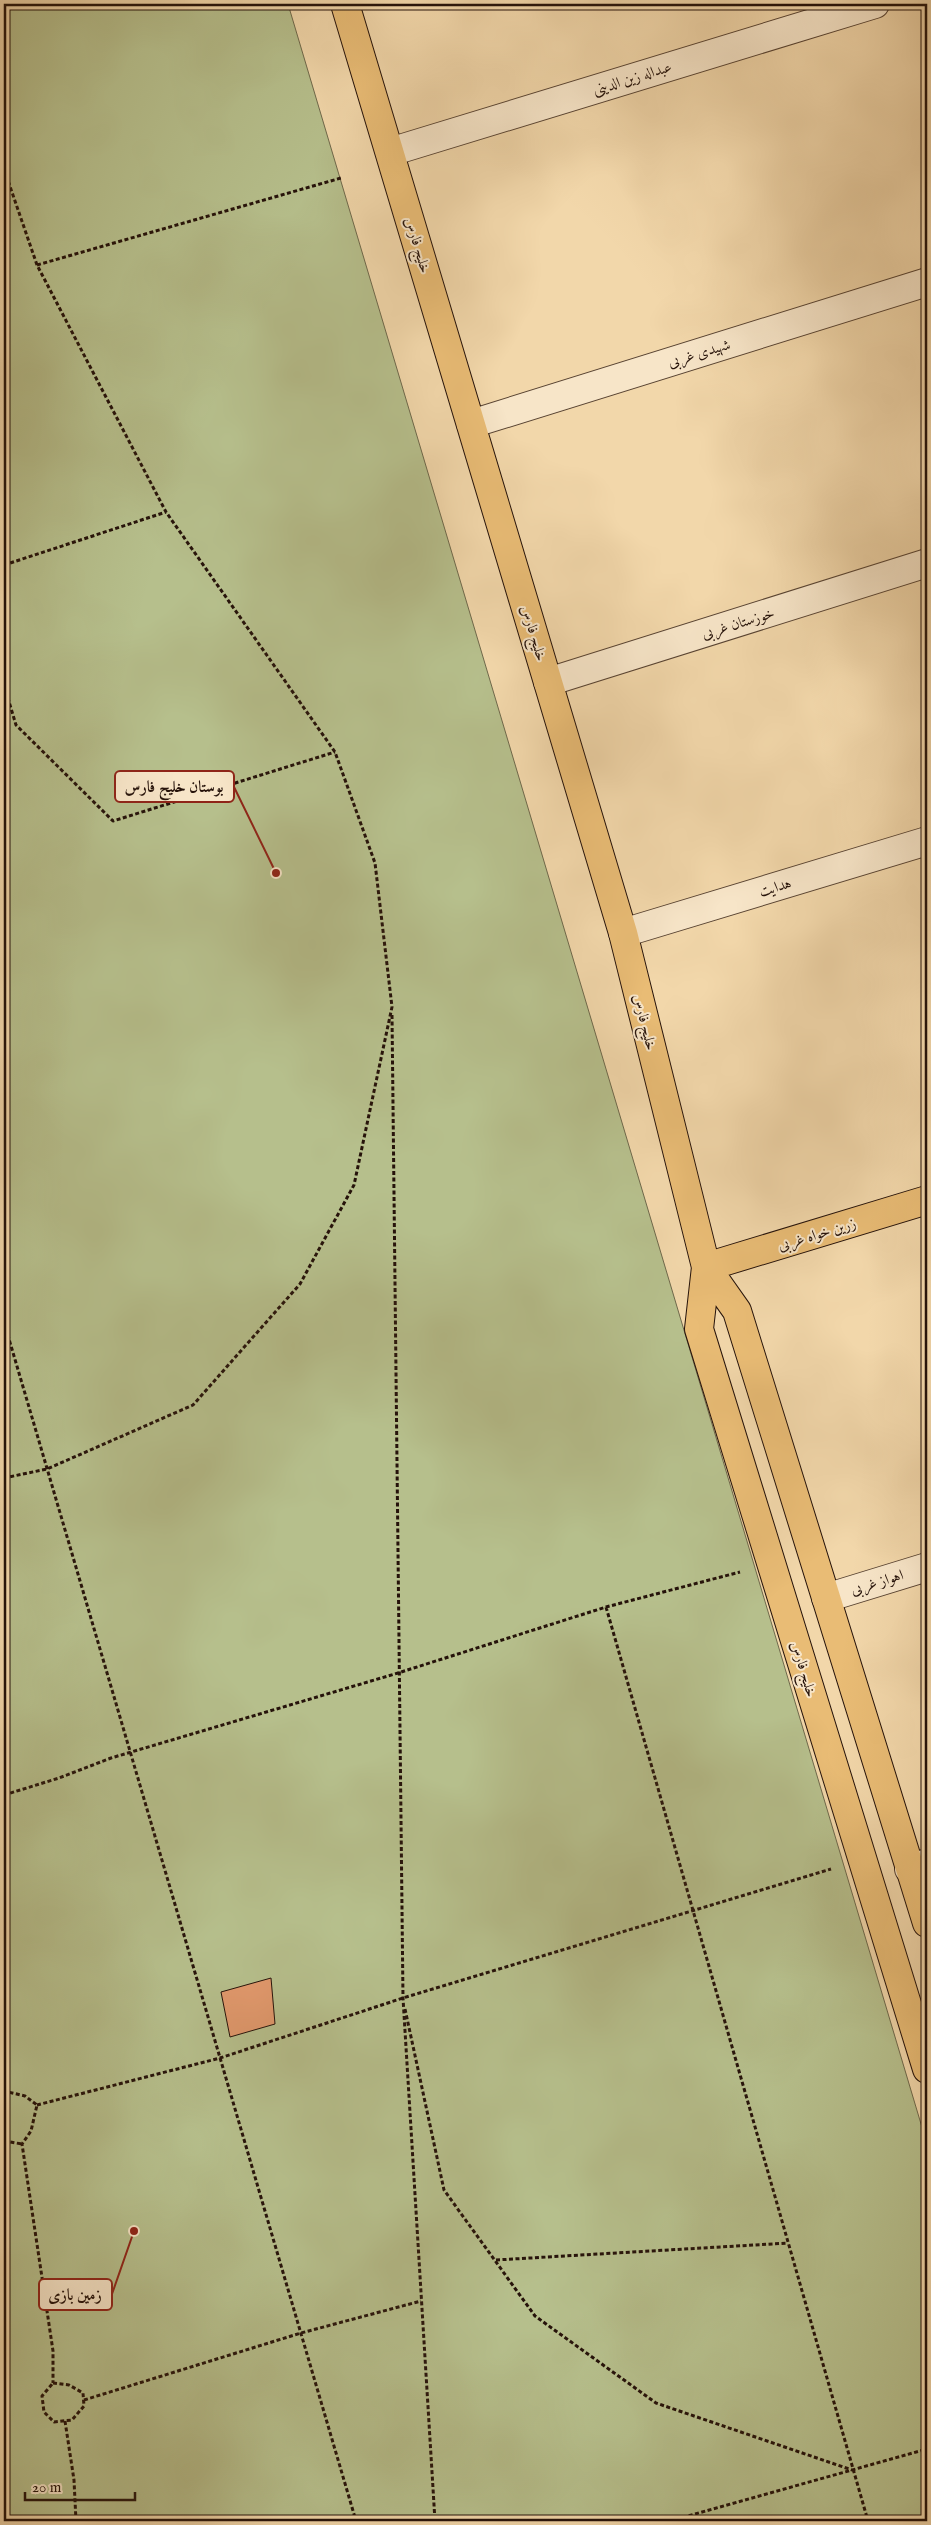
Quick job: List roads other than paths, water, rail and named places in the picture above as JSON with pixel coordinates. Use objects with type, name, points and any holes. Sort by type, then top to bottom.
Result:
[{"type":"main road","name":"خلیج فارس","points":[[346,4],[623,933],[706,1267],[699,1329],[927,2069]]},
{"type":"main road","name":"زرین خواه غربی","points":[[706,1267],[927,1200]]},
{"type":"main road","name":"خلیج فارس","points":[[706,1267],[737,1311],[826,1598],[918,1866],[927,1924]]},
{"type":"street","name":"عبداله زین الدینی","points":[[390,152],[875,4]]},
{"type":"street","name":"شهیدی غربی","points":[[471,424],[927,282]]},
{"type":"street","name":"خوزستان غربی","points":[[548,682],[927,563]]},
{"type":"street","name":"هدایت","points":[[623,933],[927,841]]},
{"type":"street","name":"اهواز غربی","points":[[826,1598],[927,1567]]},
{"type":"place","name":"بوستان خلیج فارس","points":[[276,873]]},
{"type":"place","name":"زمین بازی","points":[[134,2231]]}]
